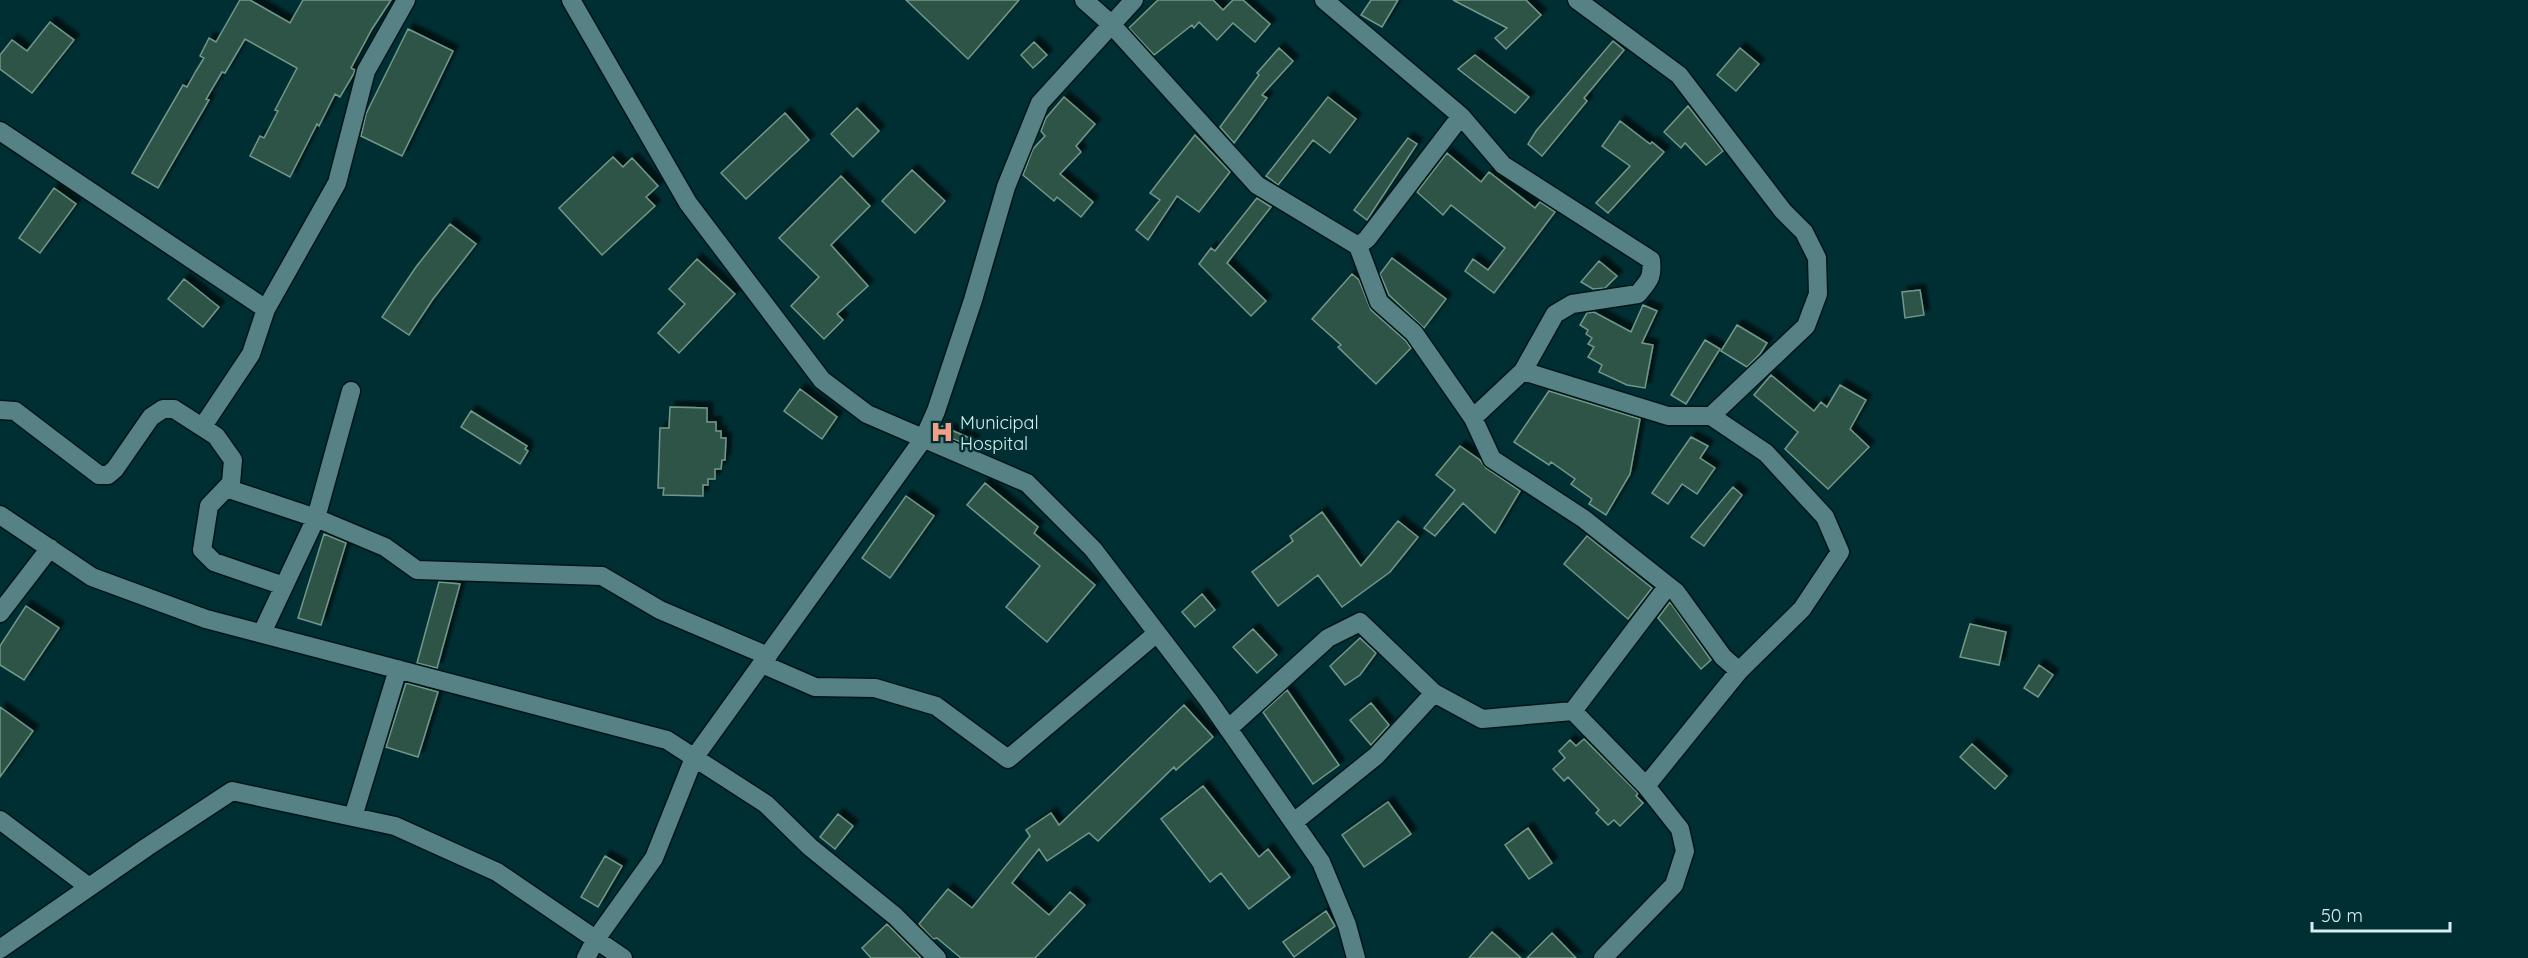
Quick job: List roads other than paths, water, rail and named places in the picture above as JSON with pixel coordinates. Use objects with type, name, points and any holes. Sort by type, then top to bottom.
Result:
[{"type":"street","points":[[203,426],[251,354],[266,309],[337,183],[366,71],[406,0]]},
{"type":"street","points":[[571,0],[688,203],[822,380],[867,414],[1027,483],[1093,549],[1228,729],[1321,862],[1347,925],[1356,958]]},
{"type":"street","points":[[1084,0],[1110,24],[1257,185],[1358,246],[1379,302],[1414,333],[1473,418],[1492,459],[1584,519],[1666,587],[1676,592],[1723,657],[1739,671]]},
{"type":"street","points":[[586,958],[596,939],[654,858],[694,758],[924,438],[936,411],[973,300],[1006,187],[1040,103],[1134,0]]},
{"type":"street","points":[[1324,0],[1461,116],[1503,165],[1651,260],[1652,276],[1638,294],[1572,304],[1555,314],[1523,371],[1473,418]]},
{"type":"street","points":[[1577,0],[1678,75],[1783,212],[1804,232],[1817,258],[1818,294],[1806,326],[1711,416]]},
{"type":"street","points":[[1358,246],[1367,240],[1461,116]]},
{"type":"street","points":[[0,131],[266,309]]},
{"type":"street","points":[[1523,371],[1668,416],[1711,416],[1766,453],[1825,517],[1840,552],[1802,609],[1739,671],[1646,786]]},
{"type":"street","points":[[262,633],[316,518],[351,391]]},
{"type":"street","points":[[0,410],[15,411],[99,475],[108,475],[115,469],[151,417],[163,409],[174,409],[203,426],[216,436],[233,460],[231,483],[209,506],[202,550],[214,562],[284,586]]},
{"type":"street","points":[[226,488],[316,518],[385,547],[417,570],[602,576],[660,610],[765,660],[815,687],[875,688],[936,706],[1008,759],[1157,633]]},
{"type":"street","points":[[0,515],[92,577],[206,619],[667,740],[766,804],[810,847],[895,916],[937,958]]},
{"type":"street","points":[[0,613],[50,548]]},
{"type":"street","points":[[1228,729],[1328,638],[1360,622],[1434,693],[1482,719],[1573,711],[1666,587]]},
{"type":"street","points":[[353,817],[398,669]]},
{"type":"street","points":[[1294,822],[1376,756],[1434,693]]},
{"type":"street","points":[[1573,711],[1646,786],[1680,829],[1685,850],[1674,885],[1603,958]]},
{"type":"street","points":[[0,949],[232,791],[395,826],[498,872],[623,958]]},
{"type":"street","points":[[0,819],[88,887]]},
{"type":"place","name":"Municipal Hospital","points":[[942,432]]}]
